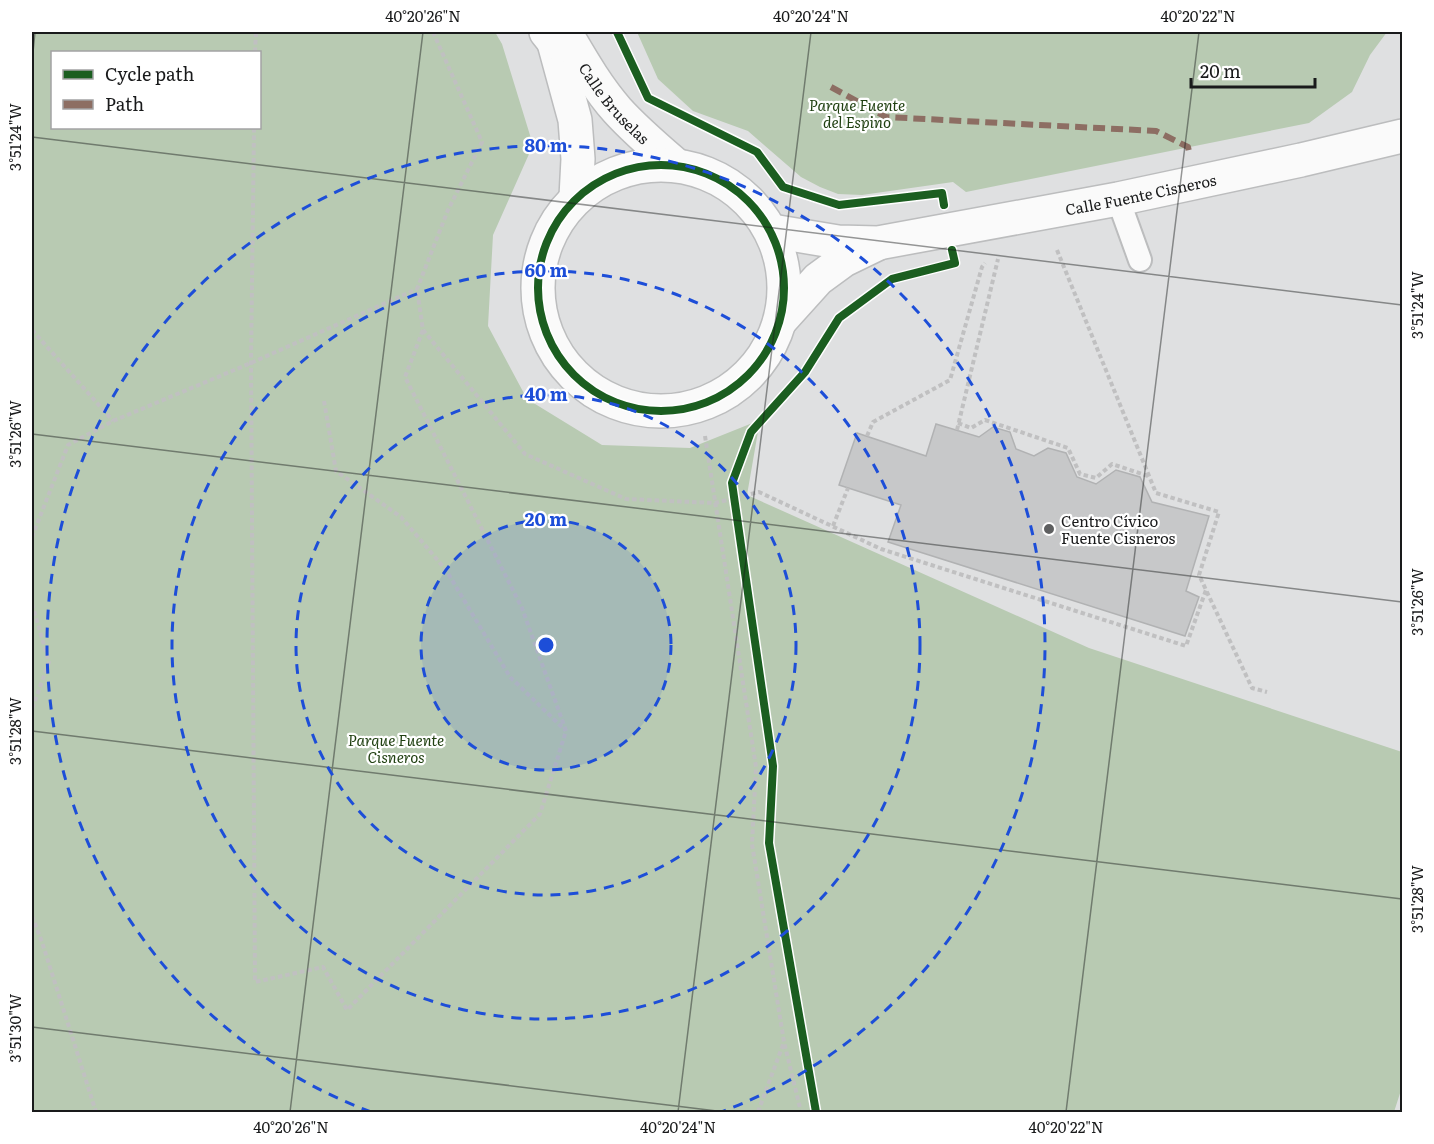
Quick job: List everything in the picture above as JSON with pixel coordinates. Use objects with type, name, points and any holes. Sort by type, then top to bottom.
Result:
[{"type":"street","name":"Calle Bruselas","points":[[554,34],[588,70],[616,109],[644,138],[676,165]]},
{"type":"street","name":"Calle Bruselas","points":[[554,34],[574,120],[578,159],[576,197]]},
{"type":"street","points":[[1402,130],[1402,137]]},
{"type":"street","name":"Calle Fuente Cisneros","points":[[772,231],[838,242],[878,243],[1118,199],[1402,137]]},
{"type":"street","points":[[649,164],[676,165],[706,171],[732,186],[754,206],[772,231],[782,260],[785,290],[781,320],[768,350],[748,376],[723,396],[692,408],[660,412],[628,408],[597,395],[572,375],[553,348],[541,317],[538,285],[542,252],[556,222],[576,197],[598,181],[623,170],[649,164]]},
{"type":"street","name":"Calle Fuente Cisneros","points":[[781,320],[818,279],[844,260],[878,243]]},
{"type":"lane","points":[[1118,199],[1140,260]]},
{"type":"path","points":[[255,51],[256,32]]},
{"type":"path","points":[[254,129],[251,363],[255,982],[322,967],[347,1010],[540,814],[566,731],[522,608],[405,377],[423,330],[417,289],[448,210],[482,142],[433,32]]},
{"type":"path","points":[[1053,240],[1156,493],[1219,512],[1199,575],[1252,688],[1267,692]]},
{"type":"path","points":[[957,430],[1000,250]]},
{"type":"path","points":[[867,436],[873,422],[950,380],[982,267],[989,258]]},
{"type":"path","points":[[32,537],[68,445],[113,421],[417,289]]},
{"type":"path","points":[[32,330],[113,421]]},
{"type":"path","points":[[423,330],[525,454],[626,499],[715,503],[733,495],[759,492],[881,549],[1186,645],[1206,590]]},
{"type":"path","points":[[324,401],[336,471],[401,517],[446,570],[510,677],[566,731]]},
{"type":"path","points":[[958,423],[971,428],[985,420],[1068,448],[1080,474],[1096,478],[1112,464],[1149,476]]},
{"type":"path","points":[[705,436],[756,767],[752,844],[784,1042],[801,1113]]},
{"type":"path","points":[[833,526],[848,488]]},
{"type":"path","points":[[733,495],[735,509]]},
{"type":"path","points":[[32,604],[49,662],[32,709]]},
{"type":"path","points":[[32,916],[96,1113]]},
{"type":"path","points":[[758,1113],[784,1042]]},
{"type":"green space","name":"Parque Fuente Cisneros","points":[[32,32],[495,32],[502,44],[533,145],[493,235],[488,326],[527,399],[602,445],[690,448],[760,420],[747,495],[1089,648],[1402,752],[1402,1087],[1394,1112],[32,1112]]},
{"type":"green space","name":"Parque Fuente del Espino","points":[[637,32],[1387,32],[1370,55],[1352,92],[1309,123],[966,192],[953,182],[862,195],[838,194],[820,187],[801,177],[748,131],[693,111],[658,79]]},
{"type":"building","name":"Centro Cívico Fuente Cisneros","points":[[936,424],[979,437],[993,427],[1010,432],[1016,449],[1034,456],[1048,448],[1066,453],[1077,477],[1096,484],[1116,470],[1140,477],[1152,502],[1209,516],[1186,591],[1199,597],[1185,636],[888,542],[901,505],[839,485],[857,433],[926,456]]},
{"type":"marked path","points":[[831,87],[886,117],[1156,131],[1188,147],[1190,156]]},
{"type":"cycle path","points":[[617,32],[648,98],[757,152],[783,187],[839,205],[942,193],[944,205]]},
{"type":"cycle path","points":[[673,165],[697,170],[719,179],[730,185],[748,201],[764,219],[775,241],[782,264],[784,288],[782,312],[775,335],[764,357],[748,375],[730,391],[697,406],[673,411],[649,411],[625,406],[592,391],[558,357],[547,335],[540,312],[538,276],[543,252],[558,219],[592,185],[614,174],[637,167],[673,165]]},
{"type":"cycle path","points":[[816,1112],[769,843],[773,766],[732,483],[751,432],[805,372],[839,318],[892,279],[955,263],[952,250]]},
{"type":"place","name":"Centro Cívico Fuente Cisneros","points":[[1049,529]]}]
